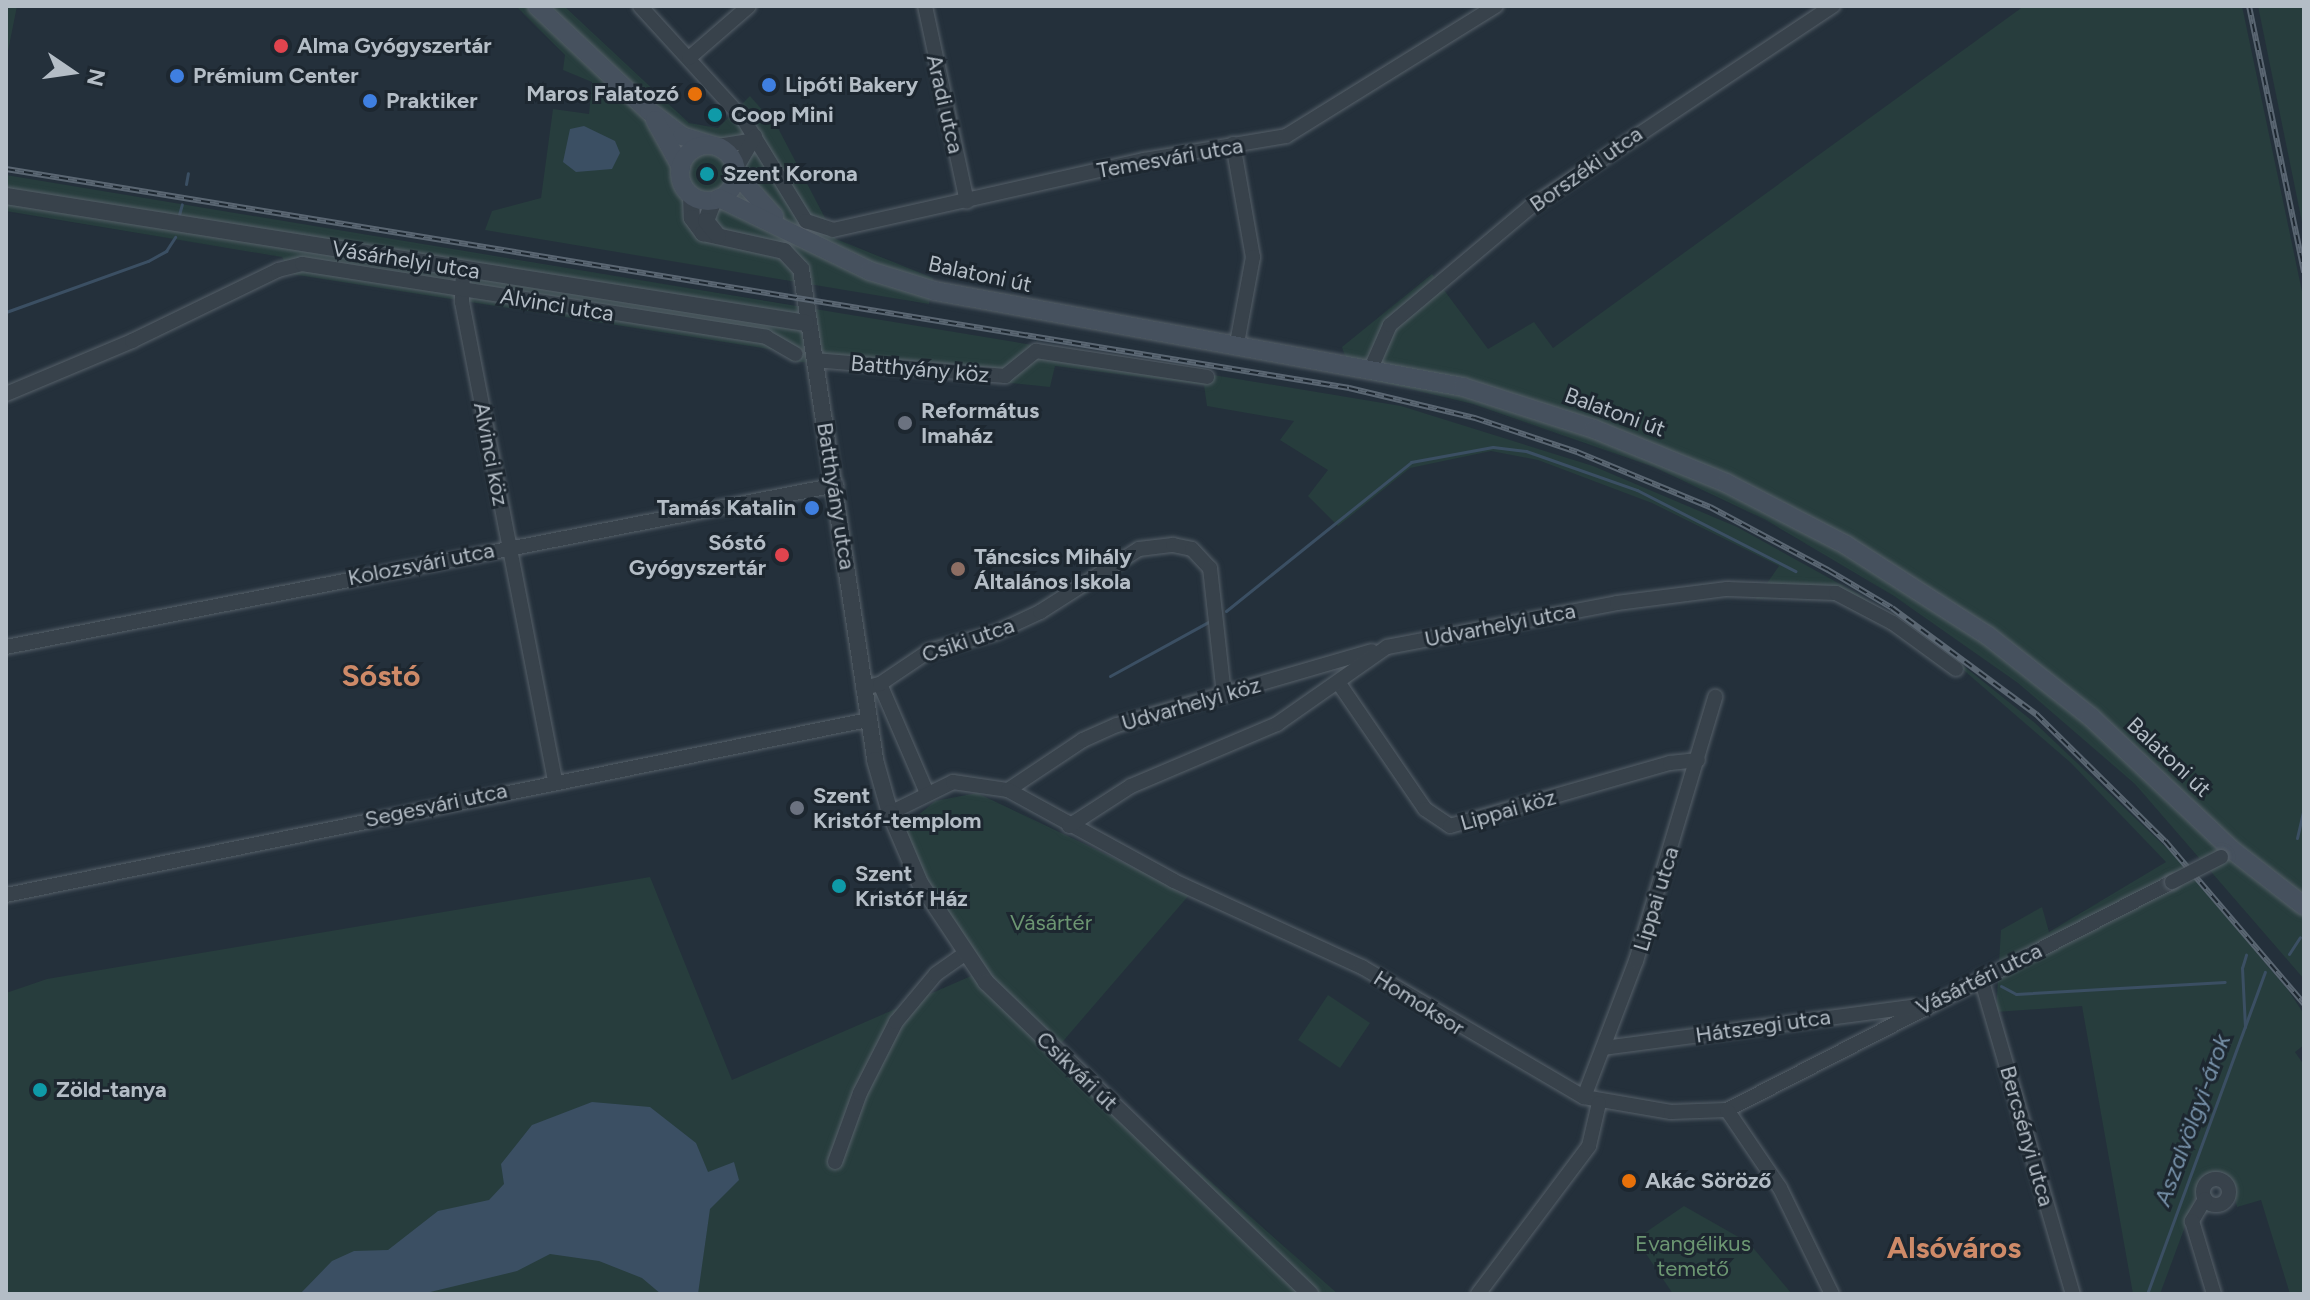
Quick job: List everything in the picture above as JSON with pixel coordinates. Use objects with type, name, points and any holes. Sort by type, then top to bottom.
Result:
[{"type":"main road","points":[[537,6],[649,111],[682,136],[715,146],[736,171],[731,189],[716,199],[691,195],[683,186],[681,167],[649,111]]},
{"type":"main road","points":[[681,167],[695,148],[715,146]]},
{"type":"main road","name":"Balatoni út","points":[[736,171],[788,228]]},
{"type":"main road","name":"Balatoni út","points":[[716,199],[788,228],[870,271],[935,291],[1372,366],[1498,397],[1618,438],[1726,483],[1846,545],[2018,658],[2091,717],[2226,853],[2304,906]]},
{"type":"street","points":[[640,6],[689,58],[752,138]]},
{"type":"street","points":[[689,58],[749,6]]},
{"type":"street","name":"Aradi utca","points":[[925,6],[967,202]]},
{"type":"street","name":"Temesvári utca","points":[[752,138],[799,211],[813,225],[841,229],[1233,144],[1257,143],[1300,129],[1496,6]]},
{"type":"street","name":"Borszéki utca","points":[[1372,366],[1390,325],[1530,207],[1833,6]]},
{"type":"street","points":[[715,146],[752,138]]},
{"type":"street","points":[[736,171],[752,138]]},
{"type":"street","points":[[1233,144],[1253,257],[1237,343]]},
{"type":"street","points":[[691,195],[697,228],[718,236]]},
{"type":"street","name":"Vásárhelyi utca","points":[[6,196],[806,323]]},
{"type":"street","points":[[716,199],[706,221],[718,236]]},
{"type":"street","name":"Batthyány utca","points":[[718,236],[793,256],[801,269],[806,323],[872,686],[868,720],[890,813]]},
{"type":"street","name":"Alvinci utca","points":[[6,394],[292,266],[766,337],[795,354]]},
{"type":"street","name":"Alvinci köz","points":[[463,269],[460,289],[555,780]]},
{"type":"street","name":"Batthyány köz","points":[[814,360],[1005,376],[1036,351],[1207,377]]},
{"type":"street","name":"Kolozsvári utca","points":[[6,647],[509,546],[836,485]]},
{"type":"street","name":"Csiki utca","points":[[872,686],[929,651],[995,633],[1040,612],[1139,549],[1173,545],[1192,549],[1210,568],[1224,695]]},
{"type":"street","name":"Udvarhelyi utca","points":[[1069,826],[1131,786],[1277,724],[1387,647],[1669,595],[1727,589],[1836,593],[1870,610],[1956,669]]},
{"type":"street","name":"Udvarhelyi köz","points":[[1008,790],[1083,740],[1139,717],[1387,647]]},
{"type":"street","name":"Lippai köz","points":[[1338,682],[1425,809],[1450,826],[1670,763],[1698,760]]},
{"type":"street","points":[[872,686],[927,793]]},
{"type":"street","name":"Lippai utca","points":[[1584,1097],[1640,949],[1715,697]]},
{"type":"street","name":"Segesvári utca","points":[[6,895],[555,780],[741,749],[868,720]]},
{"type":"street","name":"Homoksor","points":[[890,813],[953,782],[1008,790],[1069,826],[1362,967],[1584,1097],[1599,1103],[1671,1112],[1727,1110]]},
{"type":"street","name":"Csikvári út","points":[[890,813],[920,883],[963,955],[1011,1008],[1310,1294]]},
{"type":"street","name":"Vásártéri utca","points":[[1727,1110],[1922,1006],[2045,948],[2226,853]]},
{"type":"street","points":[[835,1162],[860,1093],[896,1022],[936,974],[963,955]]},
{"type":"street","name":"Bercsényi utca","points":[[1981,978],[2073,1294]]},
{"type":"street","name":"Hátszegi utca","points":[[1604,1048],[1922,1006]]},
{"type":"street","points":[[1478,1294],[1589,1146],[1599,1103]]},
{"type":"street","points":[[1727,1110],[1780,1188],[1832,1294]]},
{"type":"street","points":[[2205,1199],[2192,1221],[2214,1294]]},
{"type":"green space","points":[[6,6],[17,6],[6,61]]},
{"type":"green space","points":[[516,6],[564,6],[689,123],[718,128],[750,96],[778,128],[836,239],[933,278],[929,304],[485,230],[492,211],[541,198],[553,109],[589,114],[592,82],[563,70],[565,55]]},
{"type":"green space","points":[[2024,6],[2242,6],[2304,301],[2304,979],[2135,784],[2018,683],[1894,596],[1766,520],[1654,467],[1473,404],[1351,375],[1342,347],[1432,274],[1488,349],[1534,322],[1553,348]]},
{"type":"green space","points":[[2258,6],[2304,6],[2304,232]]},
{"type":"green space","points":[[6,175],[1401,406],[1593,466],[1737,527],[1858,594],[1960,663],[2035,723],[2174,855],[2288,990],[2304,1014],[2304,1045],[2295,1052],[2304,1065],[2304,1294],[2290,1294],[2261,1200],[2237,1207],[2231,1184],[2216,1174],[2203,1178],[2160,1294],[2133,1294],[2082,1006],[1996,1012],[2001,930],[2042,907],[2049,932],[2166,862],[2071,763],[1960,667],[1841,602],[1806,596],[1756,599],[1779,566],[1652,503],[1538,460],[1491,451],[1410,468],[1338,526],[1308,496],[1328,470],[1280,440],[1294,421],[1207,406],[1204,385],[1055,366],[1050,387],[791,361],[788,352],[291,274],[282,257],[6,211]]},
{"type":"green space","name":"Vásártér","points":[[977,793],[1190,894],[1058,1047],[1338,1294],[6,1294],[6,993],[47,979],[650,877],[732,1080],[978,973],[896,834],[935,801]]},
{"type":"green space","points":[[1328,995],[1370,1023],[1340,1068],[1298,1040]]},
{"type":"green space","name":"Evangélikus temető","points":[[1684,1206],[1749,1243],[1792,1294],[1673,1294],[1636,1239]]},
{"type":"water","points":[[584,126],[615,141],[620,153],[612,169],[576,172],[563,162],[570,129]]},
{"type":"water","points":[[592,1102],[650,1107],[696,1143],[708,1172],[734,1162],[739,1180],[710,1209],[698,1294],[661,1294],[642,1278],[599,1261],[550,1254],[517,1271],[422,1294],[300,1294],[332,1261],[354,1251],[388,1250],[438,1211],[489,1200],[504,1184],[501,1164],[532,1125]]},
{"type":"waterway","points":[[186,184],[188,173]]},
{"type":"waterway","points":[[179,215],[182,204]]},
{"type":"waterway","points":[[6,312],[148,261],[166,251],[175,237]]},
{"type":"waterway","points":[[1226,611],[1411,462],[1493,447],[1526,451],[1637,490],[1795,571]]},
{"type":"waterway","points":[[1110,676],[1212,620]]},
{"type":"waterway","name":"Aszalvölgyi-árok","points":[[2297,838],[2304,808]]},
{"type":"waterway","points":[[2289,954],[2300,937]]},
{"type":"waterway","name":"Aszalvölgyi-árok","points":[[2245,1027],[2242,968],[2246,955]]},
{"type":"waterway","name":"Aszalvölgyi-árok","points":[[2147,1294],[2265,972]]},
{"type":"waterway","points":[[2001,986],[2016,994],[2225,982]]},
{"type":"railway","points":[[2249,6],[2304,272]]},
{"type":"railway","points":[[6,169],[1349,388],[1475,418],[1577,452],[1710,507],[1828,570],[1892,608],[2036,714],[2165,841],[2304,1004]]},
{"type":"place","name":"Alma Gyógyszertár","points":[[281,46]]},
{"type":"place","name":"Prémium Center","points":[[177,76]]},
{"type":"place","name":"Lipóti Bakery","points":[[769,85]]},
{"type":"place","name":"Maros Falatozó","points":[[695,94]]},
{"type":"place","name":"Praktiker","points":[[370,101]]},
{"type":"place","name":"Coop Mini","points":[[715,115]]},
{"type":"place","name":"Szent Korona","points":[[707,174]]},
{"type":"place","name":"Református Imaház","points":[[905,423]]},
{"type":"place","name":"Tamás Katalin","points":[[812,508]]},
{"type":"place","name":"Sóstó Gyógyszertár","points":[[782,555]]},
{"type":"place","name":"Táncsics Mihály Általános Iskola","points":[[958,569]]},
{"type":"place","name":"Szent Kristóf-templom","points":[[797,808]]},
{"type":"place","name":"Szent Kristóf Ház","points":[[839,886]]},
{"type":"place","name":"Zöld-tanya","points":[[40,1090]]},
{"type":"place","name":"Akác Söröző","points":[[1629,1181]]},
{"type":"district","name":"Sóstó","points":[[381,676]]},
{"type":"district","name":"Alsóváros","points":[[1954,1248]]}]
